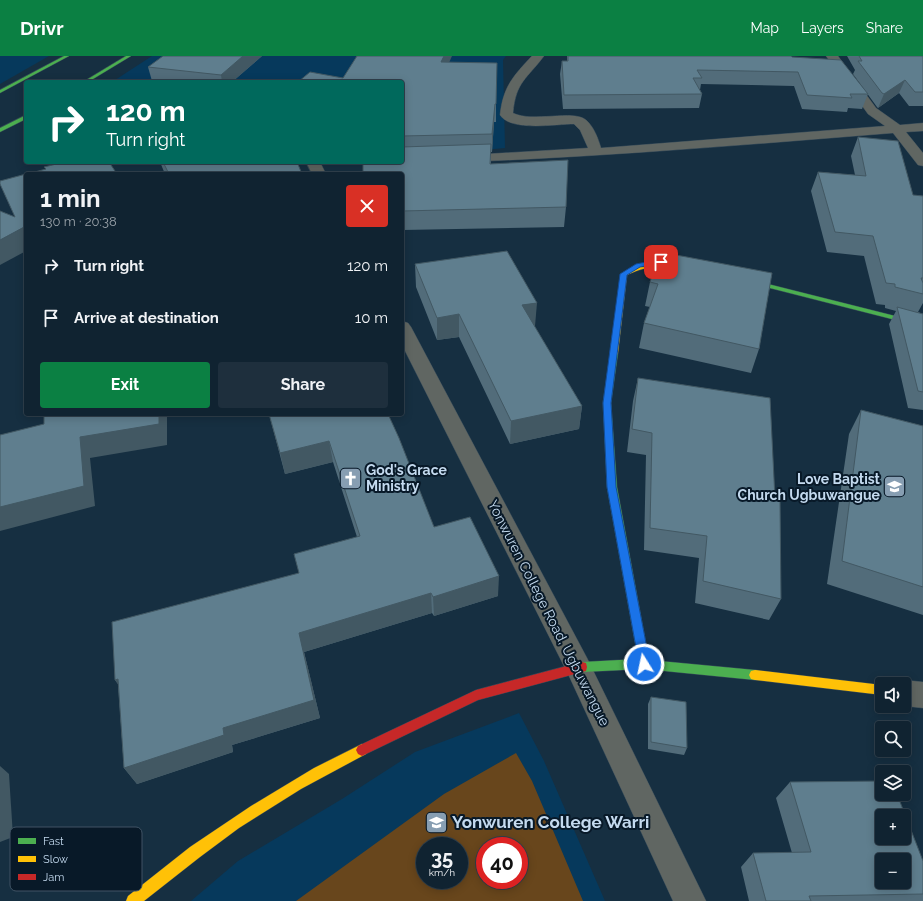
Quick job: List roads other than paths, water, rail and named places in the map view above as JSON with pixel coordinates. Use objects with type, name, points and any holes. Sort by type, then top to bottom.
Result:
[{"type":"street","points":[[0,92],[67,56]]},
{"type":"street","points":[[88,80],[129,56]]},
{"type":"street","points":[[538,56],[518,78],[508,98],[506,115],[513,120],[524,122],[577,120],[581,122],[586,130],[596,152]]},
{"type":"street","points":[[832,56],[872,111],[896,128],[923,162]]},
{"type":"street","points":[[0,130],[24,118]]},
{"type":"street","points":[[404,160],[486,158],[596,152],[923,127]]},
{"type":"street","points":[[644,664],[612,487],[607,411],[624,274],[638,265],[661,262],[699,269]]},
{"type":"street","points":[[730,277],[923,325]]},
{"type":"street","name":"Yonwuren College Road, Ugbuwangue","points":[[404,331],[578,667],[690,901]]},
{"type":"street","points":[[133,901],[196,851],[265,804],[340,760],[476,695],[578,667],[644,664],[725,670],[875,689]]},
{"type":"street","points":[[911,694],[923,695]]},
{"type":"place","name":"God's Grace Ministry","points":[[350,478]]},
{"type":"place","name":"Love Baptist Church Ugbuwangue","points":[[895,487]]},
{"type":"place","name":"Yonwuren College Warri","points":[[437,822]]}]
